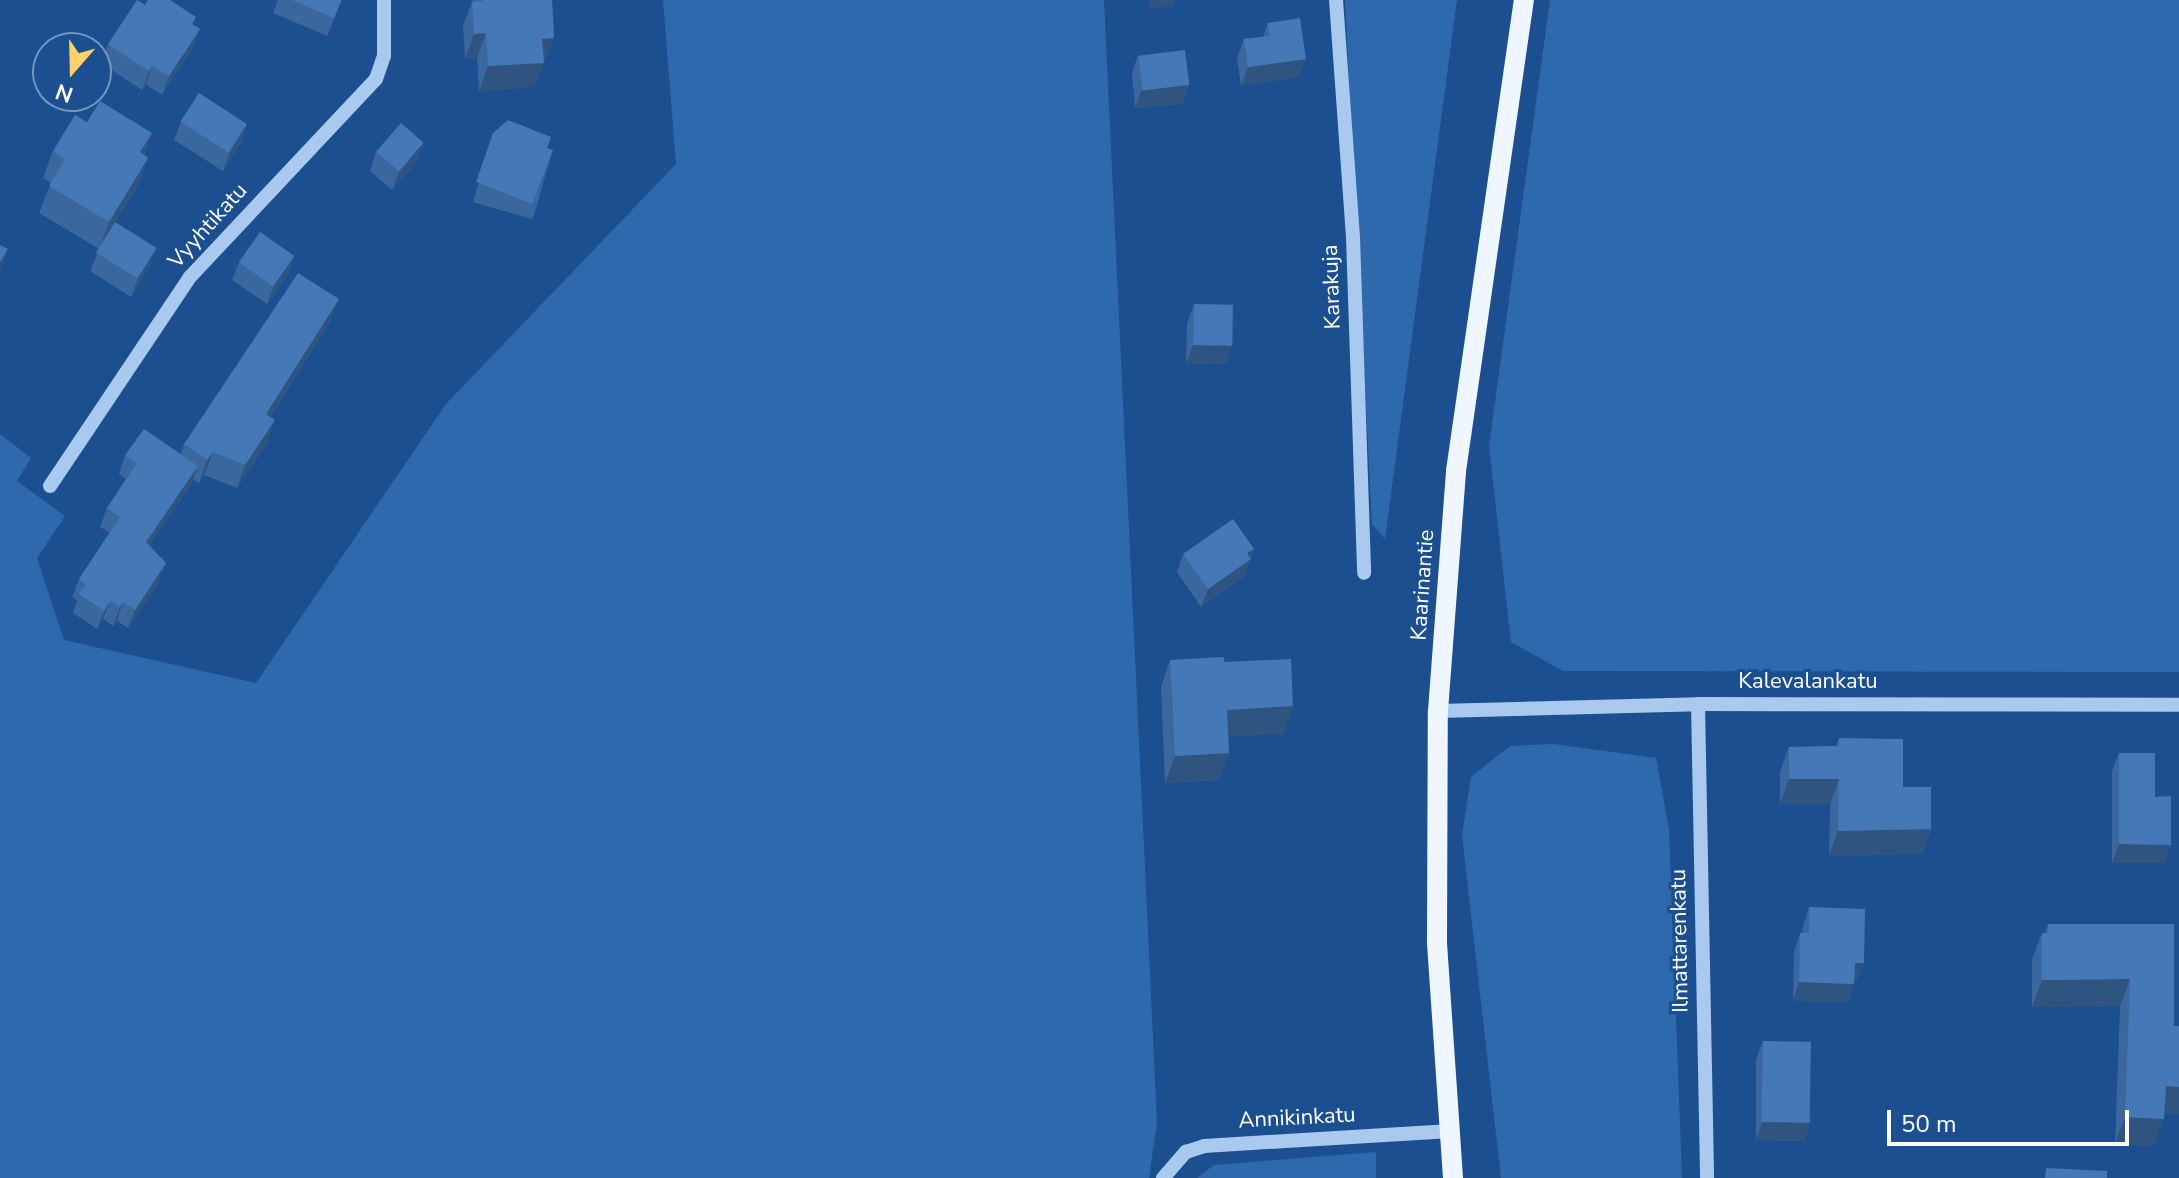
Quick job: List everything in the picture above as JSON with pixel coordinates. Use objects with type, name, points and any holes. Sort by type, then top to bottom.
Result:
[{"type":"main road","name":"Kaarinantie","points":[[1453,1178],[1447,1131],[1437,942],[1438,711],[1456,471],[1524,0]]},
{"type":"street","name":"Vyyhtikatu","points":[[50,486],[190,277],[376,79],[384,56],[384,0]]},
{"type":"street","name":"Karakuja","points":[[1336,0],[1353,237],[1364,573]]},
{"type":"street","name":"Kalevalankatu","points":[[1438,711],[1698,704],[2179,705]]},
{"type":"street","name":"Ilmattarenkatu","points":[[1698,704],[1707,1178]]},
{"type":"street","name":"Annikinkatu","points":[[1163,1178],[1186,1152],[1204,1146],[1447,1131]]},
{"type":"shaded area","points":[[663,0],[1104,0],[1157,1122],[1149,1178],[0,1178],[0,434],[31,458],[17,481],[65,516],[37,558],[64,640],[256,683],[446,404],[676,164]]},
{"type":"shaded area","points":[[1345,0],[1457,0],[1385,539],[1372,524]]},
{"type":"shaded area","points":[[1550,0],[2179,0],[2179,672],[1563,671],[1511,642],[1489,446]]},
{"type":"shaded area","points":[[1554,744],[1656,758],[1669,829],[1682,1178],[1501,1178],[1462,835],[1471,777],[1510,746]]},
{"type":"shaded area","points":[[1376,1152],[1376,1178],[1197,1178],[1214,1165]]},
{"type":"building","points":[[137,0],[145,5],[148,0],[170,0],[196,17],[192,24],[200,29],[169,76],[152,66],[149,71],[112,47],[112,38]]},
{"type":"building","points":[[292,0],[341,0],[334,18]]},
{"type":"building","points":[[552,0],[554,38],[542,39],[544,63],[488,66],[486,33],[474,34],[472,2]]},
{"type":"building","points":[[1300,18],[1306,59],[1248,67],[1244,39],[1270,36],[1268,23]]},
{"type":"building","points":[[1185,50],[1189,85],[1143,90],[1138,56]]},
{"type":"building","points":[[199,93],[247,124],[228,153],[180,122]]},
{"type":"building","points":[[112,108],[152,133],[140,152],[148,158],[109,222],[49,186],[65,159],[53,151],[75,115],[87,122],[93,112],[112,112]]},
{"type":"building","points":[[508,120],[551,137],[547,148],[553,150],[532,204],[476,182],[493,133]]},
{"type":"building","points":[[401,123],[424,143],[399,171],[376,152]]},
{"type":"building","points":[[115,222],[157,248],[137,278],[96,253]]},
{"type":"building","points":[[260,232],[294,256],[273,286],[239,262]]},
{"type":"building","points":[[0,245],[8,249],[0,262]]},
{"type":"building","points":[[298,273],[339,299],[266,414],[275,420],[245,465],[213,452],[207,460],[184,444]]},
{"type":"building","points":[[1194,304],[1233,305],[1232,346],[1193,345]]},
{"type":"building","points":[[144,429],[198,466],[146,542],[166,563],[135,610],[123,602],[120,607],[110,601],[104,611],[79,594],[86,584],[79,579],[120,517],[107,508],[137,463],[125,455]]},
{"type":"building","points":[[1233,519],[1254,549],[1247,553],[1251,559],[1208,589],[1183,554]]},
{"type":"building","points":[[1224,657],[1224,662],[1291,659],[1293,706],[1227,710],[1229,753],[1175,756],[1170,660]]},
{"type":"building","points":[[1839,738],[1903,739],[1903,787],[1931,787],[1931,829],[1838,831],[1839,779],[1789,779],[1789,747],[1839,746]]},
{"type":"building","points":[[2119,753],[2155,753],[2155,797],[2171,796],[2171,845],[2119,844]]},
{"type":"building","points":[[1809,907],[1865,909],[1864,963],[1855,963],[1854,984],[1799,982],[1800,933],[1809,933]]},
{"type":"building","points":[[2048,924],[2174,924],[2174,1026],[2179,1026],[2179,1087],[2166,1086],[2164,1119],[2125,1117],[2130,979],[2042,980],[2042,933],[2048,933]]},
{"type":"building","points":[[1763,1041],[1811,1042],[1810,1123],[1762,1122]]},
{"type":"building","points":[[2046,1168],[2107,1171],[2107,1178],[2045,1178]]}]
